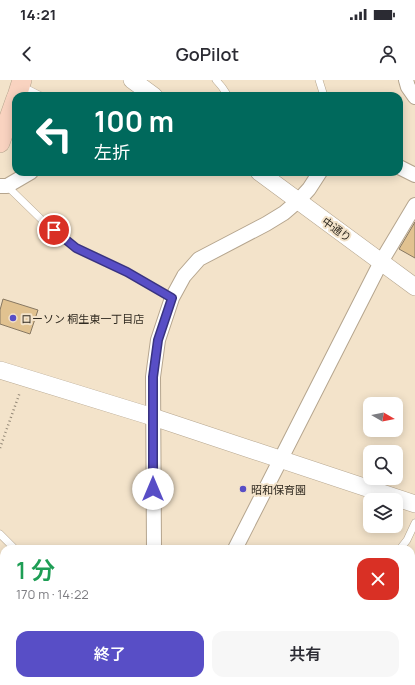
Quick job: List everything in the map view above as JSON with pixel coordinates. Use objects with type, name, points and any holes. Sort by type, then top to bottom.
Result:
[{"type":"main road","points":[[0,143],[12,110]]},
{"type":"street","points":[[132,80],[148,92]]},
{"type":"street","points":[[406,80],[408,87],[415,97]]},
{"type":"street","points":[[403,169],[415,175]]},
{"type":"street","points":[[3,186],[23,176]]},
{"type":"street","name":"中通り","points":[[264,176],[415,286]]},
{"type":"street","points":[[154,545],[153,377],[158,340],[172,298],[184,276],[199,259],[284,213],[309,189],[317,176]]},
{"type":"street","points":[[237,545],[381,262],[415,205]]},
{"type":"street","points":[[0,370],[153,417],[415,504]]},
{"type":"lane","points":[[216,80],[225,92]]},
{"type":"lane","points":[[319,80],[323,92]]},
{"type":"lane","points":[[3,186],[76,248],[127,272],[172,298]]},
{"type":"lane","points":[[403,545],[415,523]]},
{"type":"lane","points":[[0,534],[11,545]]},
{"type":"path","points":[[0,448],[25,378]]},
{"type":"building","points":[[415,222],[415,258],[399,249]]},
{"type":"building","points":[[3,299],[38,310],[30,334],[0,324],[0,310]]},
{"type":"place","name":"ローソン 桐生東一丁目店","points":[[13,318]]},
{"type":"place","name":"昭和保育園","points":[[243,489]]},
{"type":"route","points":[[54,230],[76,248],[127,272],[172,298],[158,340],[153,377],[153,489]]}]
